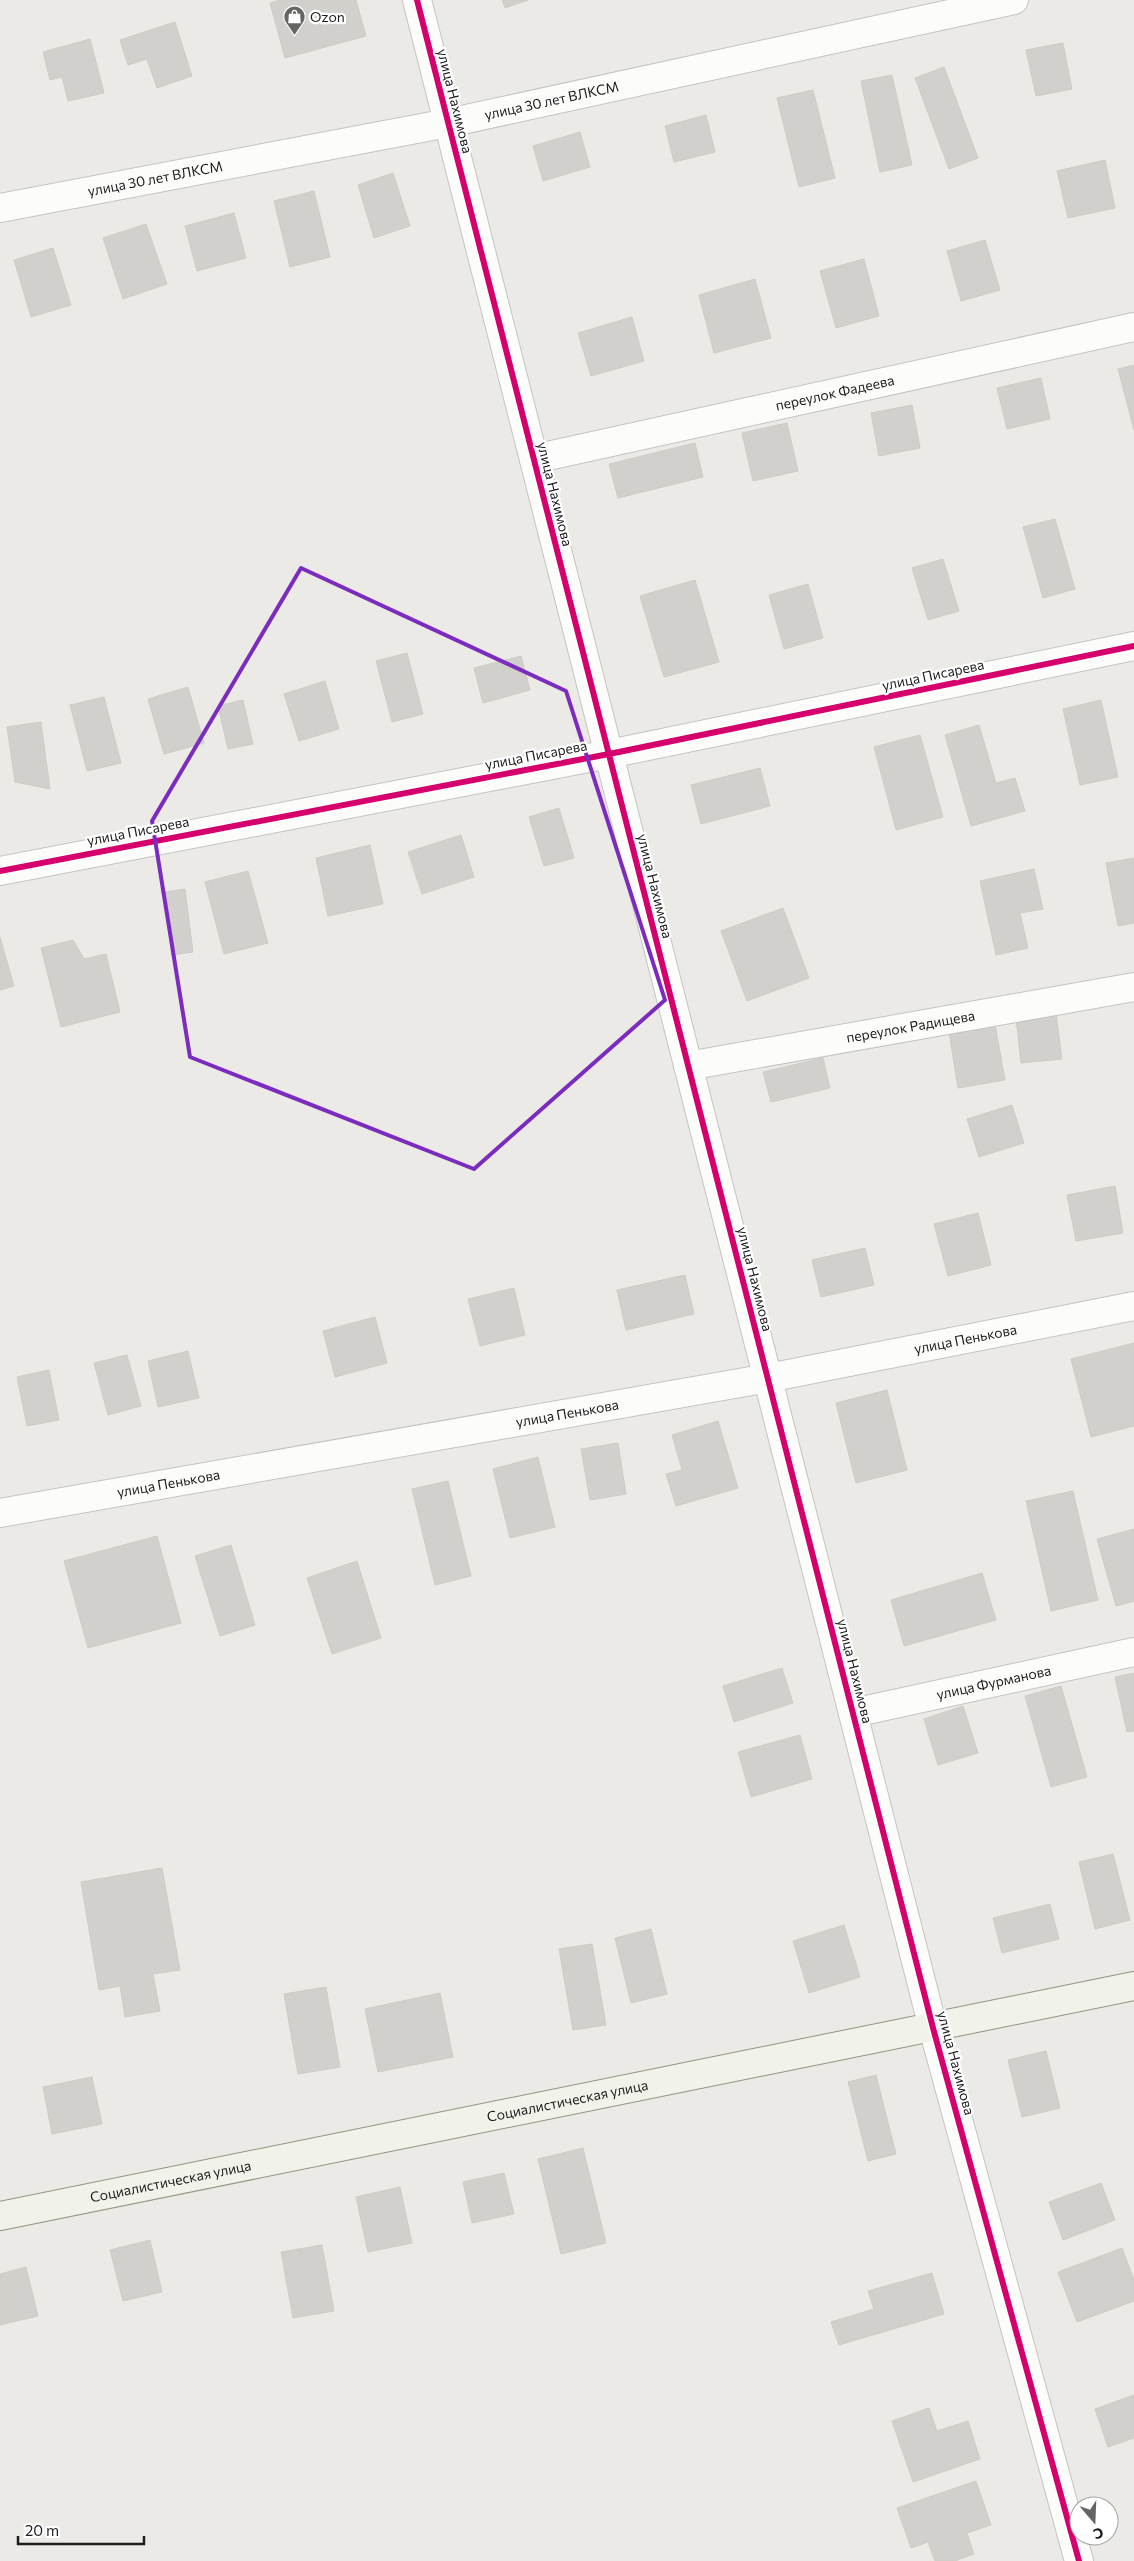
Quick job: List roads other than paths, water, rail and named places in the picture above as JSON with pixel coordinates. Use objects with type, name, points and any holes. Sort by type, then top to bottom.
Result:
[{"type":"main road","name":"Социалистическая улица","points":[[0,2216],[1134,1986]]},
{"type":"street","name":"улица Нахимова","points":[[417,0],[933,2028],[1079,2561]]},
{"type":"street","name":"улица 30 лет ВЛКСМ","points":[[0,208],[448,124],[1014,0]]},
{"type":"street","name":"переулок Фадеева","points":[[534,459],[1134,327]]},
{"type":"street","name":"улица Писарева","points":[[0,871],[609,754],[1134,646]]},
{"type":"street","name":"переулок Радищева","points":[[688,1066],[1134,987]]},
{"type":"street","name":"улица Пенькова","points":[[0,1513],[768,1378],[1134,1306]]},
{"type":"street","name":"улица Фурманова","points":[[853,1713],[1134,1652]]},
{"type":"place","name":"Ozon","points":[[294,36]]}]
